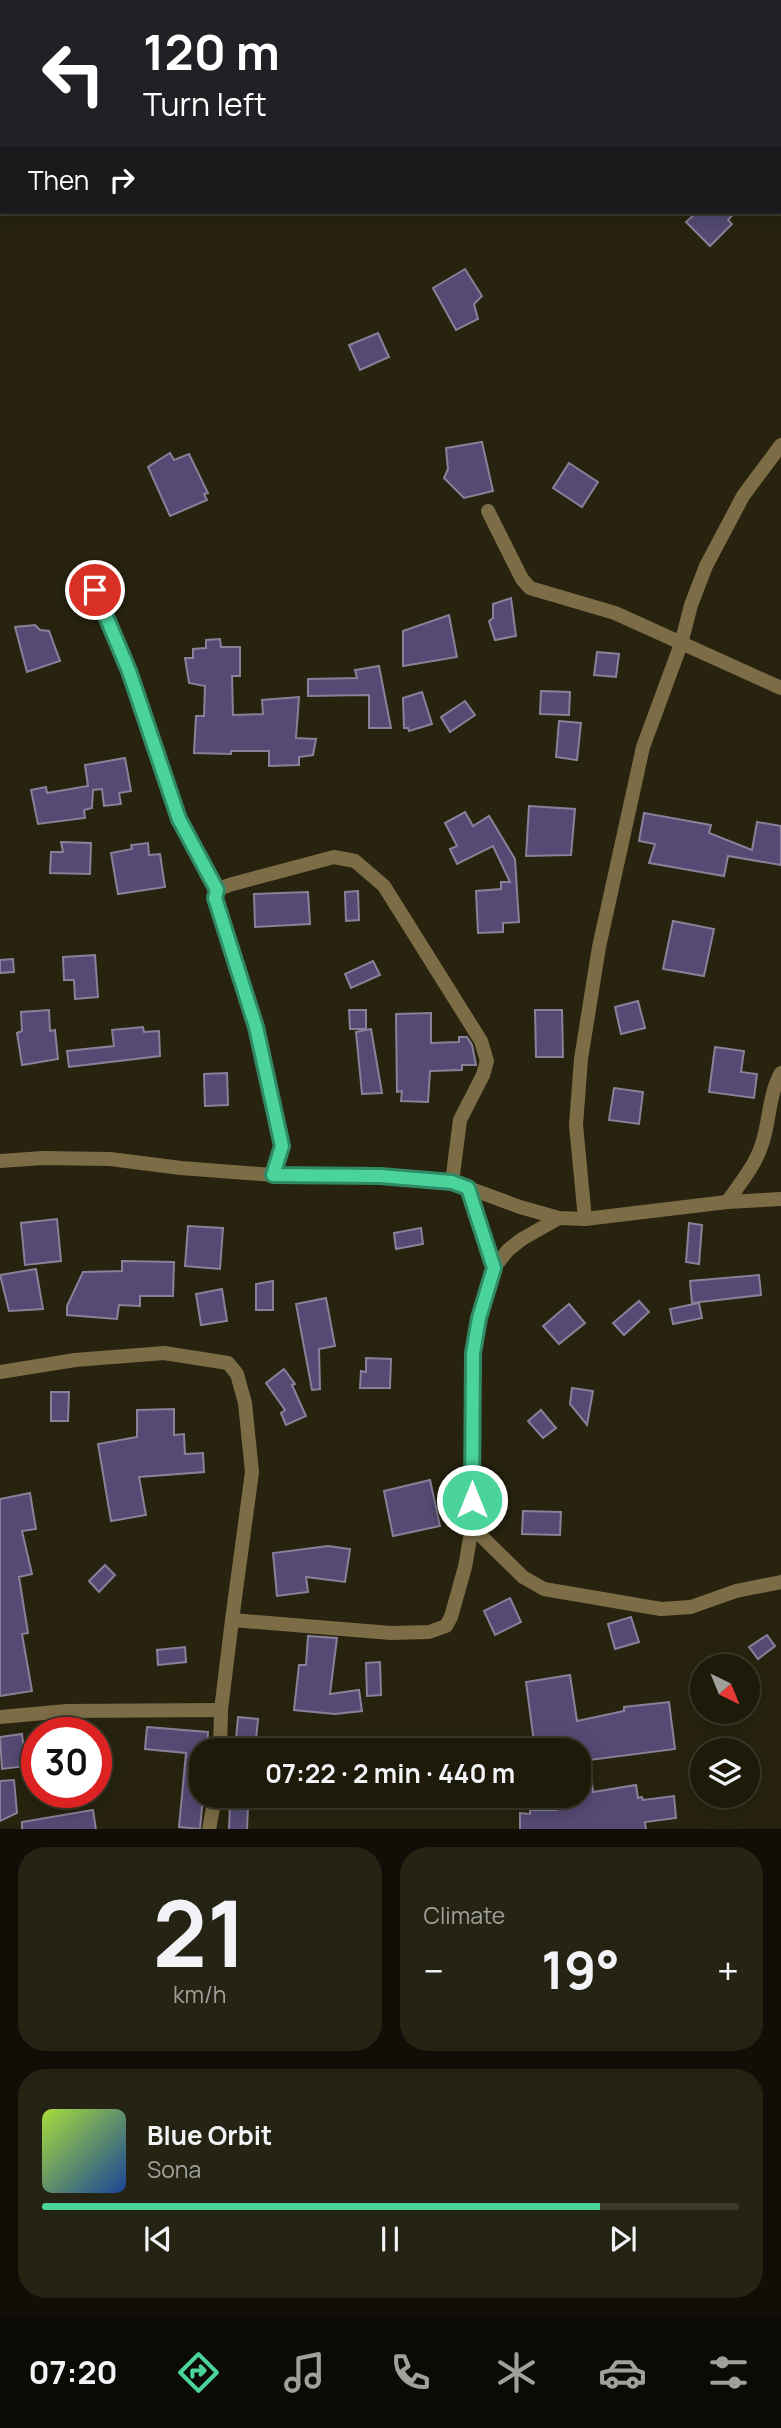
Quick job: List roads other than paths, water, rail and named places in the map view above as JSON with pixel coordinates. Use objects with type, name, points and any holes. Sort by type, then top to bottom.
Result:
[{"type":"street","points":[[585,1219],[576,1125],[581,1059],[599,947],[643,747],[706,566],[743,496],[781,445]]},
{"type":"street","points":[[488,511],[522,579],[530,588],[615,613],[781,688]]},
{"type":"street","points":[[95,590],[129,671],[179,819],[217,890],[215,898],[256,1027],[282,1146],[273,1175]]},
{"type":"street","points":[[217,890],[334,857],[355,861],[384,886],[481,1041],[487,1061],[483,1075],[460,1120],[452,1182]]},
{"type":"street","points":[[727,1202],[762,1147],[775,1086],[781,1073]]},
{"type":"street","points":[[0,1161],[43,1158],[110,1159],[273,1175],[380,1176],[452,1182],[559,1218],[585,1219],[727,1202],[781,1199]]},
{"type":"street","points":[[468,1188],[494,1268]]},
{"type":"street","points":[[232,1620],[391,1633],[429,1632],[446,1626],[462,1578],[472,1527],[473,1353],[479,1318],[494,1268],[508,1250],[559,1218]]},
{"type":"street","points":[[0,1372],[75,1360],[164,1353],[228,1363],[237,1374],[245,1403],[251,1472],[221,1738]]},
{"type":"street","points":[[472,1527],[523,1577],[544,1589],[661,1609],[691,1607],[736,1591],[781,1582]]},
{"type":"street","points":[[0,1717],[68,1711],[222,1710]]},
{"type":"street","points":[[209,1829],[213,1808]]}]
